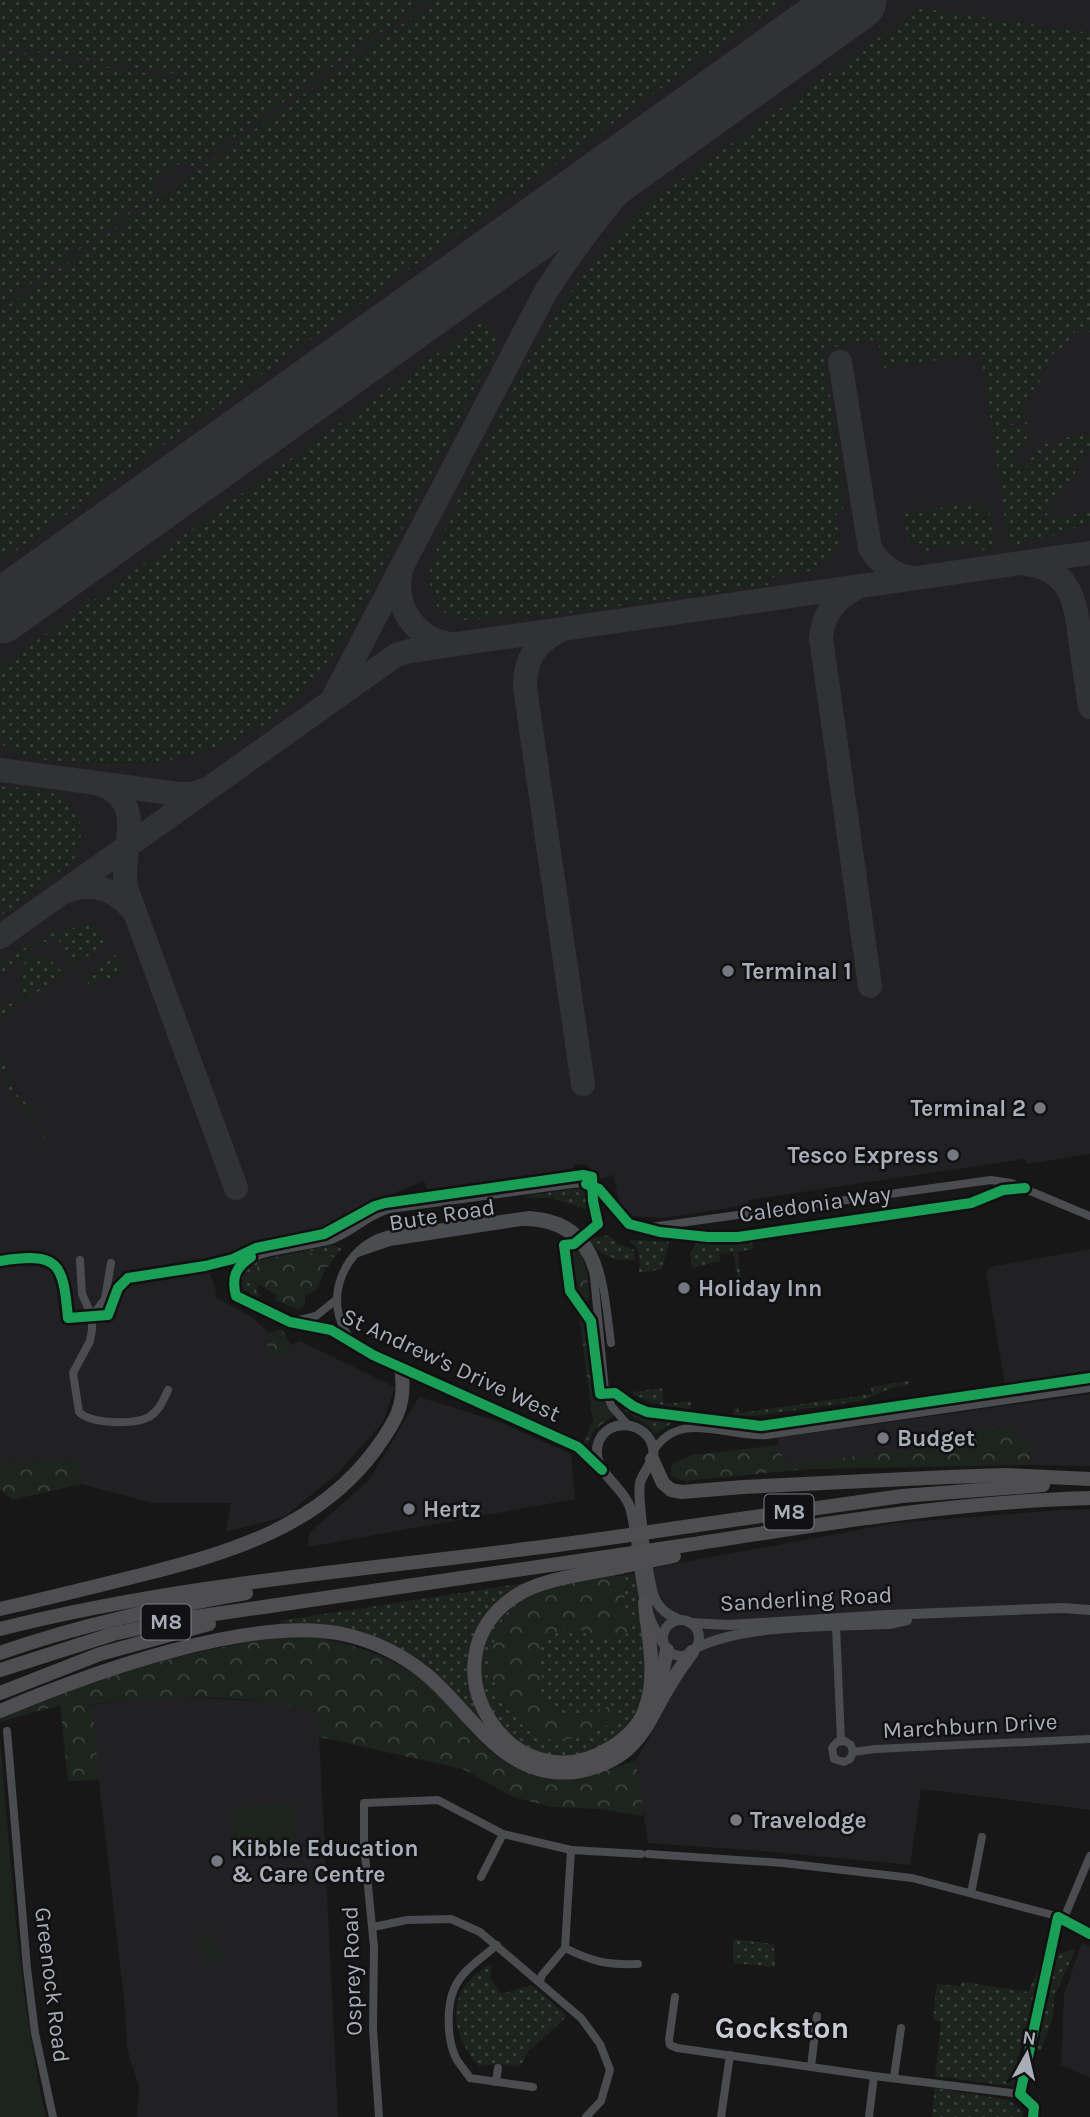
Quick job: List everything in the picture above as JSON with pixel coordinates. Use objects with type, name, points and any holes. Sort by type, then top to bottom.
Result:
[{"type":"highway","points":[[0,1609],[209,1556],[265,1536],[308,1513],[356,1474],[383,1438],[404,1398],[401,1368]]},
{"type":"highway","points":[[653,1456],[663,1483],[671,1490],[682,1492],[743,1487],[1005,1481]]},
{"type":"highway","name":"M8","points":[[0,1629],[138,1599],[616,1537],[1005,1481],[1090,1480]]},
{"type":"highway","name":"M8","points":[[0,1670],[100,1637],[154,1625],[337,1597],[620,1561],[817,1525],[1008,1502],[1090,1498]]},
{"type":"highway","name":"M8","points":[[0,1653],[80,1627],[139,1612],[452,1559]]},
{"type":"highway","points":[[620,1561],[534,1587],[504,1605],[487,1626],[477,1649],[476,1688],[485,1714],[496,1731],[530,1755],[557,1761],[582,1760],[603,1753],[629,1733],[645,1711],[661,1677],[665,1646]]},
{"type":"highway","name":"M8","points":[[0,1693],[63,1667],[141,1641],[337,1597]]},
{"type":"highway","points":[[645,1604],[652,1671],[645,1711]]},
{"type":"highway","points":[[0,1711],[88,1678],[191,1647],[247,1635],[317,1630],[363,1640],[413,1665],[438,1686],[489,1741],[509,1757],[541,1770],[572,1772],[605,1763],[630,1748],[650,1723],[670,1683],[694,1650]]},
{"type":"street","name":"Caledonia Way","points":[[638,1227],[677,1225],[990,1180],[1025,1188]]},
{"type":"street","name":"Caledonia Way","points":[[236,1296],[234,1276],[238,1266],[251,1257],[330,1240],[371,1215],[390,1209],[584,1184],[599,1189],[629,1224],[660,1233],[738,1237],[971,1203],[1003,1190],[1025,1188]]},
{"type":"street","points":[[1025,1188],[1090,1216]]},
{"type":"street","points":[[534,1219],[564,1223],[590,1247],[600,1268],[611,1343]]},
{"type":"street","points":[[534,1219],[565,1231],[577,1241],[590,1259],[605,1391],[612,1407],[627,1424],[647,1436],[653,1456]]},
{"type":"street","name":"Bute Road","points":[[337,1299],[341,1276],[358,1253],[390,1242],[534,1219]]},
{"type":"street","points":[[0,1261],[35,1258],[48,1260]]},
{"type":"street","points":[[80,1260],[82,1294],[92,1316],[90,1341],[73,1373],[79,1412],[95,1421],[146,1419],[159,1409],[168,1390]]},
{"type":"street","points":[[92,1316],[105,1299],[111,1264]]},
{"type":"street","name":"St Andrew's Drive West","points":[[236,1296],[290,1322],[331,1330],[373,1355],[578,1447],[602,1470]]},
{"type":"street","points":[[290,1322],[316,1316],[337,1299]]},
{"type":"street","name":"St Andrew's Drive West","points":[[337,1299],[342,1323],[355,1343]]},
{"type":"street","points":[[627,1424],[608,1429],[599,1439],[597,1456],[602,1470],[625,1494],[631,1507],[645,1604],[651,1622],[665,1646],[676,1656],[681,1656],[694,1650],[698,1643],[698,1631],[666,1613],[653,1595],[639,1492],[641,1479],[668,1434],[695,1426],[742,1435],[767,1435],[1090,1388]]},
{"type":"street","name":"Sanderling Road","points":[[684,1621],[729,1625],[887,1615],[1063,1608],[1090,1610]]},
{"type":"street","name":"Sanderling Road","points":[[694,1650],[732,1634],[889,1624],[923,1615]]},
{"type":"street","points":[[665,1646],[664,1630],[673,1622],[684,1621]]},
{"type":"street","name":"Marchburn Drive","points":[[836,1627],[841,1740]]},
{"type":"street","name":"Greenock Road","points":[[7,1731],[27,1968],[35,2033],[53,2117]]},
{"type":"street","name":"Marchburn Drive","points":[[853,1752],[1090,1739]]},
{"type":"street","name":"Marchburn Drive","points":[[841,1740],[851,1745],[853,1752],[850,1759],[844,1762],[835,1759],[832,1748],[841,1740]]},
{"type":"street","name":"Osprey Road","points":[[379,2117],[373,2029],[373,1927],[364,1803],[438,1800],[503,1834],[570,1850],[783,1863],[912,1878],[1064,1918],[1090,1934]]},
{"type":"street","points":[[481,1877],[503,1834]]},
{"type":"street","points":[[971,1893],[982,1837]]},
{"type":"street","points":[[540,1981],[565,1948],[570,1850]]},
{"type":"street","points":[[1064,1918],[1090,1856]]},
{"type":"street","points":[[373,1927],[407,1920],[451,1919],[480,1932],[498,1945],[530,1977],[540,1981],[544,1988],[581,2018],[600,2044],[610,2070],[601,2101],[588,2117]]},
{"type":"street","points":[[498,1945],[466,1972],[454,1989],[450,2033],[456,2058],[470,2078],[533,2087]]},
{"type":"street","points":[[565,1948],[590,1961],[608,1965],[638,1964]]},
{"type":"street","points":[[675,1997],[670,2045],[677,2048],[1020,2094],[1034,2107],[1033,2117]]},
{"type":"street","points":[[811,2067],[817,2016]]},
{"type":"street","points":[[894,2077],[901,2028]]},
{"type":"street","points":[[721,2117],[730,2055]]},
{"type":"street","points":[[496,2081],[498,2068]]},
{"type":"street","points":[[869,2117],[874,2076]]},
{"type":"shaded area","points":[[0,0],[1090,0],[1090,1154],[1026,1164],[1024,1159],[748,1200],[749,1205],[663,1218],[630,1216],[615,1202],[618,1199],[614,1175],[598,1179],[596,1172],[584,1164],[573,1165],[574,1173],[551,1174],[429,1193],[424,1181],[363,1206],[319,1231],[268,1240],[205,1262],[216,1289],[215,1297],[250,1316],[269,1333],[266,1342],[283,1357],[291,1345],[300,1341],[395,1387],[383,1422],[338,1473],[284,1517],[226,1532],[231,1503],[152,1503],[81,1484],[79,1460],[0,1463]]},
{"type":"shaded area","points":[[1090,1249],[1090,1376],[1006,1390],[986,1273],[990,1267]]},
{"type":"shaded area","points":[[1090,1394],[1090,1466],[1027,1465],[1033,1454],[917,1439],[918,1449],[785,1464],[778,1445],[777,1438]]},
{"type":"shaded area","points":[[419,1397],[502,1423],[571,1454],[575,1499],[308,1547],[309,1533],[369,1480]]},
{"type":"shaded area","points":[[1090,1509],[1090,1810],[921,1789],[910,1865],[648,1843],[636,1760],[659,1720],[636,1571],[895,1523]]},
{"type":"shaded area","name":"Kibble Education & Care Centre","points":[[150,1698],[255,1701],[288,1704],[318,1713],[338,2117],[137,2117],[139,2087],[127,2049],[125,2008],[91,1705]]},
{"type":"shaded area","points":[[1082,1942],[1090,1947],[1090,2078],[1061,2065],[1064,1995]]},
{"type":"green space","points":[[0,0],[426,0],[195,165],[191,167],[182,162],[154,181],[158,193],[0,306],[0,49],[187,80],[189,76],[0,46]]},
{"type":"green space","points":[[436,0],[782,0],[0,562],[0,311]]},
{"type":"green space","points":[[914,7],[1090,33],[1090,332],[1081,326],[1060,352],[1056,350],[1021,411],[1029,417],[1029,422],[1027,424],[1009,419],[1009,423],[1032,434],[1013,460],[1025,468],[1043,441],[1049,445],[1039,460],[1043,462],[1062,440],[1074,435],[1090,435],[1090,450],[1045,518],[1090,512],[1090,523],[1038,540],[1009,546],[981,354],[882,368],[878,339],[823,349],[841,471],[843,512],[836,514],[840,549],[832,550],[833,558],[817,561],[818,570],[768,578],[768,585],[554,615],[463,620],[441,611],[433,601],[429,579],[431,563],[455,506],[523,370],[566,297],[644,206],[909,16]]},
{"type":"green space","points":[[483,321],[493,328],[497,343],[493,355],[345,636],[314,679],[289,705],[241,738],[198,753],[154,763],[113,766],[46,760],[16,753],[0,742],[0,667]]},
{"type":"green space","points":[[979,502],[980,509],[989,508],[995,548],[976,551],[974,544],[925,551],[924,543],[908,545],[904,514]]},
{"type":"green space","points":[[0,786],[42,790],[65,799],[77,815],[81,834],[80,844],[71,863],[0,916]]},
{"type":"green space","points":[[93,925],[106,943],[0,1019],[0,1010],[25,994],[18,978],[24,963],[38,956],[48,958],[61,971],[72,962],[58,939],[44,942],[0,975],[0,961],[51,934]]},
{"type":"green space","points":[[115,955],[127,972],[89,986],[85,976]]},
{"type":"green space","points":[[0,1052],[14,1092],[28,1105],[48,1144],[44,1145],[40,1129],[8,1090]]},
{"type":"green space","points":[[573,1189],[587,1190],[587,1201],[592,1211],[552,1198],[527,1198],[527,1196]]},
{"type":"green space","points":[[608,1235],[618,1244],[634,1250],[635,1260],[608,1256],[588,1239]]},
{"type":"green space","points":[[752,1238],[753,1249],[737,1252],[741,1279],[738,1281],[733,1252],[719,1254],[720,1261],[692,1268],[690,1254],[697,1241]]},
{"type":"green space","points":[[630,1240],[669,1242],[662,1269],[639,1273],[639,1252]]},
{"type":"green space","points":[[333,1245],[342,1248],[334,1258],[324,1252],[279,1258],[250,1280],[258,1286],[256,1292],[261,1295],[258,1298],[243,1290],[240,1283],[243,1270],[251,1262]]},
{"type":"green space","points":[[578,1249],[586,1267],[589,1293],[589,1300],[581,1303],[572,1291],[569,1250]]},
{"type":"green space","points":[[324,1252],[334,1258],[326,1267],[317,1288],[305,1296],[305,1304],[299,1310],[275,1300],[277,1295],[250,1280],[248,1274],[265,1263],[284,1257]]},
{"type":"green space","points":[[579,1316],[590,1321],[599,1394],[613,1416],[594,1430],[587,1444],[583,1444],[593,1421]]},
{"type":"green space","points":[[282,1329],[291,1345],[283,1357],[270,1353],[266,1342],[269,1333]]},
{"type":"green space","points":[[909,1381],[909,1385],[892,1388],[861,1401],[753,1416],[733,1415],[735,1407],[738,1407],[739,1413],[872,1394],[871,1387]]},
{"type":"green space","points":[[662,1388],[664,1404],[691,1401],[690,1409],[652,1403],[633,1394]]},
{"type":"green space","points":[[618,1397],[640,1411],[688,1419],[672,1423],[655,1434],[619,1404],[615,1398]]},
{"type":"green space","points":[[1013,1425],[1033,1454],[1027,1465],[808,1469],[685,1481],[670,1475],[672,1464],[692,1455],[778,1445],[785,1464],[917,1449],[917,1438]]},
{"type":"green space","points":[[79,1460],[81,1484],[12,1500],[0,1489],[0,1463]]},
{"type":"green space","points":[[636,1573],[649,1674],[638,1714],[614,1740],[579,1755],[553,1756],[530,1750],[503,1731],[483,1696],[480,1659],[490,1631],[518,1601],[544,1589]]},
{"type":"green space","points":[[615,1576],[624,1592],[629,1620],[624,1637],[602,1639],[575,1628],[566,1628],[555,1633],[542,1644],[539,1655],[542,1678],[539,1692],[550,1707],[568,1717],[581,1716],[615,1705],[619,1708],[618,1713],[606,1726],[577,1737],[552,1740],[541,1737],[521,1723],[494,1681],[490,1660],[498,1631],[516,1605],[532,1593],[561,1584]]},
{"type":"green space","points":[[525,1583],[488,1614],[470,1649],[468,1668],[471,1688],[489,1732],[429,1670],[349,1628],[321,1624],[280,1625],[279,1621]]},
{"type":"green space","points":[[302,1635],[369,1651],[421,1678],[442,1696],[493,1753],[531,1773],[571,1777],[592,1774],[636,1760],[644,1813],[641,1816],[600,1809],[552,1807],[513,1797],[463,1769],[319,1737],[318,1713],[262,1702],[177,1698],[92,1704],[99,1780],[68,1781],[60,1705],[0,1722],[0,1715],[73,1688],[148,1665],[225,1647]]},
{"type":"green space","points":[[0,1742],[22,1977],[46,2117],[0,2117]]},
{"type":"green space","points":[[294,1804],[296,1845],[233,1849],[231,1808]]},
{"type":"green space","points":[[208,1932],[225,1955],[212,1965],[195,1943]]},
{"type":"green space","points":[[733,1939],[774,1944],[775,1967],[733,1963]]},
{"type":"green space","points":[[1076,1949],[1054,1997],[1053,2017],[1041,2050],[1029,2051],[1026,2038],[1017,2056],[1018,2087],[935,2076],[941,2022],[933,2019],[937,1984],[960,1986],[963,1982],[1028,1992],[1044,1958]]},
{"type":"green space","points":[[492,1964],[490,1977],[501,1994],[532,1985],[567,2016],[528,2052],[520,2067],[497,2064],[479,2066],[461,2039],[456,2010],[459,1997],[477,1974]]},
{"type":"green space","points":[[935,2088],[1009,2100],[1023,2112],[1022,2117],[932,2117]]},
{"type":"taxiway","points":[[825,22],[838,8],[841,0]]},
{"type":"taxiway","points":[[335,694],[545,293],[587,232],[634,175],[706,108]]},
{"type":"taxiway","points":[[840,362],[870,548],[889,569],[914,578]]},
{"type":"taxiway","points":[[0,937],[396,655],[1090,553]]},
{"type":"taxiway","points":[[1026,564],[1054,573],[1070,592],[1077,617],[1090,707]]},
{"type":"taxiway","points":[[401,571],[400,596],[409,619],[426,635],[450,644]]},
{"type":"taxiway","points":[[856,588],[831,608],[824,622],[821,638],[870,986]]},
{"type":"taxiway","points":[[559,631],[537,647],[529,661],[525,688],[583,1084]]},
{"type":"taxiway","points":[[0,770],[179,794],[193,794],[204,790]]},
{"type":"taxiway","points":[[96,783],[113,790],[123,801],[128,813],[126,888],[236,1188]]},
{"type":"taxiway","points":[[67,891],[86,887],[104,889],[120,898],[133,911]]},
{"type":"runway","points":[[0,612],[855,0]]},
{"type":"cycle path","points":[[0,1261],[35,1258],[46,1260],[60,1273],[68,1318],[108,1315],[118,1288],[128,1278],[205,1266],[233,1259],[256,1248],[324,1234],[385,1203],[583,1175],[592,1177],[598,1224],[574,1244],[564,1245],[570,1291],[591,1321],[600,1394],[615,1393],[647,1412],[761,1426],[1090,1378]]},
{"type":"cycle path","points":[[586,1184],[599,1189],[629,1224],[660,1232],[708,1237],[738,1237],[971,1203],[1003,1190],[1025,1188]]},
{"type":"cycle path","points":[[251,1257],[236,1273],[236,1296],[290,1322],[331,1330],[373,1355],[578,1447],[602,1470]]},
{"type":"cycle path","points":[[1033,2117],[1034,2107],[1020,2094],[1058,1917],[1090,1934]]},
{"type":"place","name":"Terminal 1","points":[[728,971]]},
{"type":"place","name":"Terminal 2","points":[[1040,1108]]},
{"type":"place","name":"Tesco Express","points":[[953,1155]]},
{"type":"place","name":"Holiday Inn","points":[[684,1288]]},
{"type":"place","name":"Budget","points":[[883,1438]]},
{"type":"place","name":"Hertz","points":[[409,1509]]},
{"type":"place","name":"Travelodge","points":[[736,1820]]},
{"type":"place","name":"Kibble Education & Care Centre","points":[[217,1861]]},
{"type":"district","name":"Gockston","points":[[782,2028]]}]
